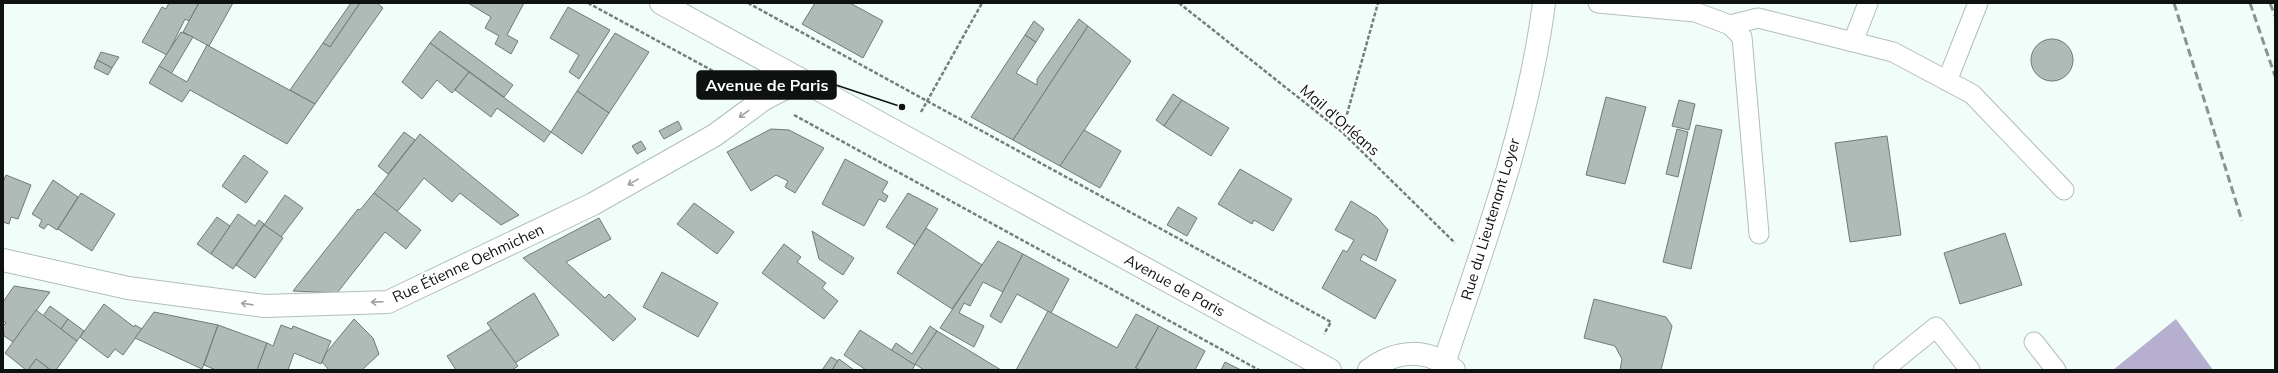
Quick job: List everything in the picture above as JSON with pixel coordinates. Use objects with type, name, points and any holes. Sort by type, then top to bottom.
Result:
[{"type":"main road","name":"Avenue de Paris","points":[[661,3],[1330,370]]},
{"type":"main road","name":"Rue du Lieutenant Loyer","points":[[1449,366],[1477,265],[1504,183],[1539,42],[1544,3]]},
{"type":"main road","name":"Rue Étienne Oehmichen","points":[[3,260],[128,288],[265,306],[388,302],[593,204],[715,135],[764,99],[801,80]]},
{"type":"main road","points":[[1369,370],[1385,359],[1404,354],[1423,354],[1449,366]]},
{"type":"lane","points":[[1598,3],[1695,12],[1730,25],[1742,37],[1758,234]]},
{"type":"lane","points":[[1853,42],[1868,3]]},
{"type":"lane","points":[[1947,81],[1978,3]]},
{"type":"lane","points":[[1730,25],[1758,18],[1893,52],[1972,94],[2064,190]]},
{"type":"lane","points":[[1883,370],[1936,328],[1970,370]]},
{"type":"lane","points":[[2034,342],[2056,370]]},
{"type":"path","points":[[588,3],[1259,370]]},
{"type":"path","points":[[748,3],[1331,322],[1311,359]]},
{"type":"path","points":[[904,136],[928,102],[982,3]]},
{"type":"path","name":"Mail d'Orléans","points":[[1179,3],[1342,132],[1477,265]]},
{"type":"path","points":[[1342,132],[1378,3]]},
{"type":"shaded area","points":[[2176,319],[2213,370],[2113,370]]},
{"type":"building","points":[[169,3],[199,3],[189,21],[185,19],[167,55],[142,42],[162,7],[166,9]]},
{"type":"building","points":[[199,3],[233,3],[209,46],[183,32]]},
{"type":"building","points":[[351,3],[360,3],[330,47],[323,43]]},
{"type":"building","points":[[360,3],[377,3],[383,8],[315,104],[290,90],[323,43],[330,47]]},
{"type":"building","points":[[468,3],[524,3],[507,35],[518,41],[511,54],[495,44],[499,36],[485,28],[491,17]]},
{"type":"building","points":[[815,3],[850,3],[883,21],[863,58],[802,24]]},
{"type":"building","points":[[568,7],[610,30],[579,79],[569,72],[579,55],[550,38]]},
{"type":"building","points":[[1079,19],[1088,26],[1013,140],[971,117],[1025,35],[1036,42],[1016,73],[1037,85],[1037,79]]},
{"type":"building","points":[[1034,21],[1044,29],[1036,42],[1025,35]]},
{"type":"building","points":[[1088,26],[1131,61],[1060,166],[1013,140]]},
{"type":"building","points":[[440,31],[513,85],[504,97],[430,43]]},
{"type":"building","points":[[181,32],[193,37],[171,74],[159,66]]},
{"type":"building","points":[[615,33],[649,52],[609,113],[577,91]]},
{"type":"building","points":[[2052,39],[2067,45],[2073,60],[2067,75],[2052,81],[2037,75],[2031,60],[2037,45]]},
{"type":"building","points":[[430,43],[469,72],[452,93],[437,80],[422,99],[402,82]]},
{"type":"building","points":[[207,45],[315,104],[287,144],[190,90],[182,102],[149,83],[159,66],[187,82]]},
{"type":"building","points":[[101,52],[119,57],[112,68],[97,60]]},
{"type":"building","points":[[97,60],[112,68],[108,75],[94,68]]},
{"type":"building","points":[[469,72],[551,132],[544,142],[497,108],[491,117],[455,90]]},
{"type":"building","points":[[577,91],[609,113],[582,154],[551,132]]},
{"type":"building","points":[[1173,94],[1182,100],[1164,126],[1156,120]]},
{"type":"building","points":[[1606,97],[1646,107],[1625,184],[1586,175]]},
{"type":"building","points":[[1182,100],[1229,128],[1211,156],[1164,126]]},
{"type":"building","points":[[1679,100],[1695,104],[1689,130],[1672,126]]},
{"type":"building","points":[[678,121],[682,129],[664,139],[659,131]]},
{"type":"building","points":[[1696,125],[1722,130],[1691,269],[1663,262]]},
{"type":"building","points":[[771,129],[789,130],[824,148],[795,193],[785,187],[788,181],[776,175],[751,191],[727,152]]},
{"type":"building","points":[[1677,129],[1688,132],[1678,177],[1666,174]]},
{"type":"building","points":[[1084,130],[1121,151],[1100,188],[1060,166]]},
{"type":"building","points":[[404,132],[415,140],[388,174],[378,166]]},
{"type":"building","points":[[420,134],[519,215],[501,225],[460,193],[452,202],[424,178],[397,212],[374,193]]},
{"type":"building","points":[[1887,136],[1901,235],[1850,242],[1835,143]]},
{"type":"building","points":[[641,141],[646,149],[637,154],[632,146]]},
{"type":"building","points":[[244,155],[268,172],[246,203],[222,186]]},
{"type":"building","points":[[845,159],[888,182],[882,192],[888,196],[885,202],[879,199],[864,226],[822,204]]},
{"type":"building","points":[[1240,169],[1292,199],[1273,231],[1254,220],[1252,224],[1218,204]]},
{"type":"building","points":[[6,175],[31,185],[18,219],[11,217],[9,224],[3,222],[3,182]]},
{"type":"building","points":[[53,180],[78,197],[57,230],[48,224],[44,229],[39,226],[42,220],[32,214]]},
{"type":"building","points":[[81,193],[115,214],[92,251],[58,229]]},
{"type":"building","points":[[374,193],[421,230],[406,249],[385,232],[337,293],[293,291],[358,209],[360,210]]},
{"type":"building","points":[[908,193],[938,209],[915,245],[886,227]]},
{"type":"building","points":[[285,195],[303,208],[281,237],[264,225]]},
{"type":"building","points":[[1351,201],[1377,217],[1388,230],[1376,261],[1363,254],[1360,260],[1396,280],[1375,319],[1322,288],[1343,250],[1347,252],[1354,240],[1335,230]]},
{"type":"building","points":[[694,203],[734,232],[717,254],[677,224]]},
{"type":"building","points":[[1178,207],[1197,218],[1187,236],[1167,225]]},
{"type":"building","points":[[238,214],[255,226],[259,220],[264,224],[233,269],[211,254]]},
{"type":"building","points":[[217,217],[230,226],[211,254],[197,244]]},
{"type":"building","points":[[599,218],[611,239],[566,262],[605,298],[609,294],[636,319],[613,341],[523,258]]},
{"type":"building","points":[[264,225],[283,238],[255,278],[236,265]]},
{"type":"building","points":[[926,228],[982,265],[952,309],[897,273]]},
{"type":"building","points":[[812,231],[854,258],[843,275],[819,259]]},
{"type":"building","points":[[2005,233],[2022,285],[1960,304],[1944,253]]},
{"type":"building","points":[[998,241],[1023,254],[1003,292],[983,282],[970,306],[964,303],[959,313],[984,326],[974,347],[940,328]]},
{"type":"building","points":[[784,244],[801,257],[797,262],[826,283],[822,288],[838,301],[824,319],[762,273]]},
{"type":"building","points":[[1023,254],[1069,279],[1051,313],[1017,294],[1001,323],[990,316]]},
{"type":"building","points":[[662,272],[718,303],[698,337],[643,307]]},
{"type":"building","points":[[14,286],[50,292],[13,342],[4,336],[3,326],[6,323],[3,321],[3,302]]},
{"type":"building","points":[[534,293],[559,335],[515,363],[487,323]]},
{"type":"building","points":[[1594,299],[1666,317],[1672,326],[1661,370],[1620,370],[1622,359],[1615,346],[1584,338]]},
{"type":"building","points":[[104,304],[134,327],[135,325],[142,329],[123,355],[115,349],[108,358],[80,337]]},
{"type":"building","points":[[50,306],[68,319],[61,329],[43,316]]},
{"type":"building","points":[[36,310],[77,341],[56,370],[51,370],[36,359],[28,370],[26,370],[5,353]]},
{"type":"building","points":[[1048,311],[1117,348],[1136,314],[1159,326],[1134,370],[1016,370]]},
{"type":"building","points":[[154,312],[218,325],[202,369],[135,338]]},
{"type":"building","points":[[68,319],[84,331],[77,341],[61,329]]},
{"type":"building","points":[[354,319],[373,338],[379,354],[362,370],[329,370],[322,362],[326,353]]},
{"type":"building","points":[[218,325],[267,343],[257,370],[216,370],[204,365]]},
{"type":"building","points":[[281,325],[292,329],[293,326],[331,341],[321,364],[294,353],[288,370],[257,370],[267,343],[273,346]]},
{"type":"building","points":[[930,326],[937,331],[915,365],[891,351],[896,343],[912,354]]},
{"type":"building","points":[[1159,326],[1205,351],[1195,370],[1141,370],[1136,368]]},
{"type":"building","points":[[491,329],[518,366],[512,370],[456,370],[447,356]]},
{"type":"building","points":[[860,330],[915,365],[912,370],[866,370],[844,355]]},
{"type":"building","points":[[937,331],[1001,370],[924,370],[915,364]]},
{"type":"building","points":[[831,357],[838,361],[832,370],[822,370]]},
{"type":"building","points":[[36,359],[48,368],[47,370],[28,370]]},
{"type":"building","points":[[839,359],[854,370],[832,370]]},
{"type":"building","points":[[1225,362],[1241,370],[1221,370]]},
{"type":"railway","points":[[2174,3],[2242,221]]},
{"type":"railway","points":[[2250,3],[2275,76]]},
{"type":"railway","points":[[2270,3],[2275,16]]},
{"type":"place","name":"Avenue de Paris","points":[[902,107]]}]
